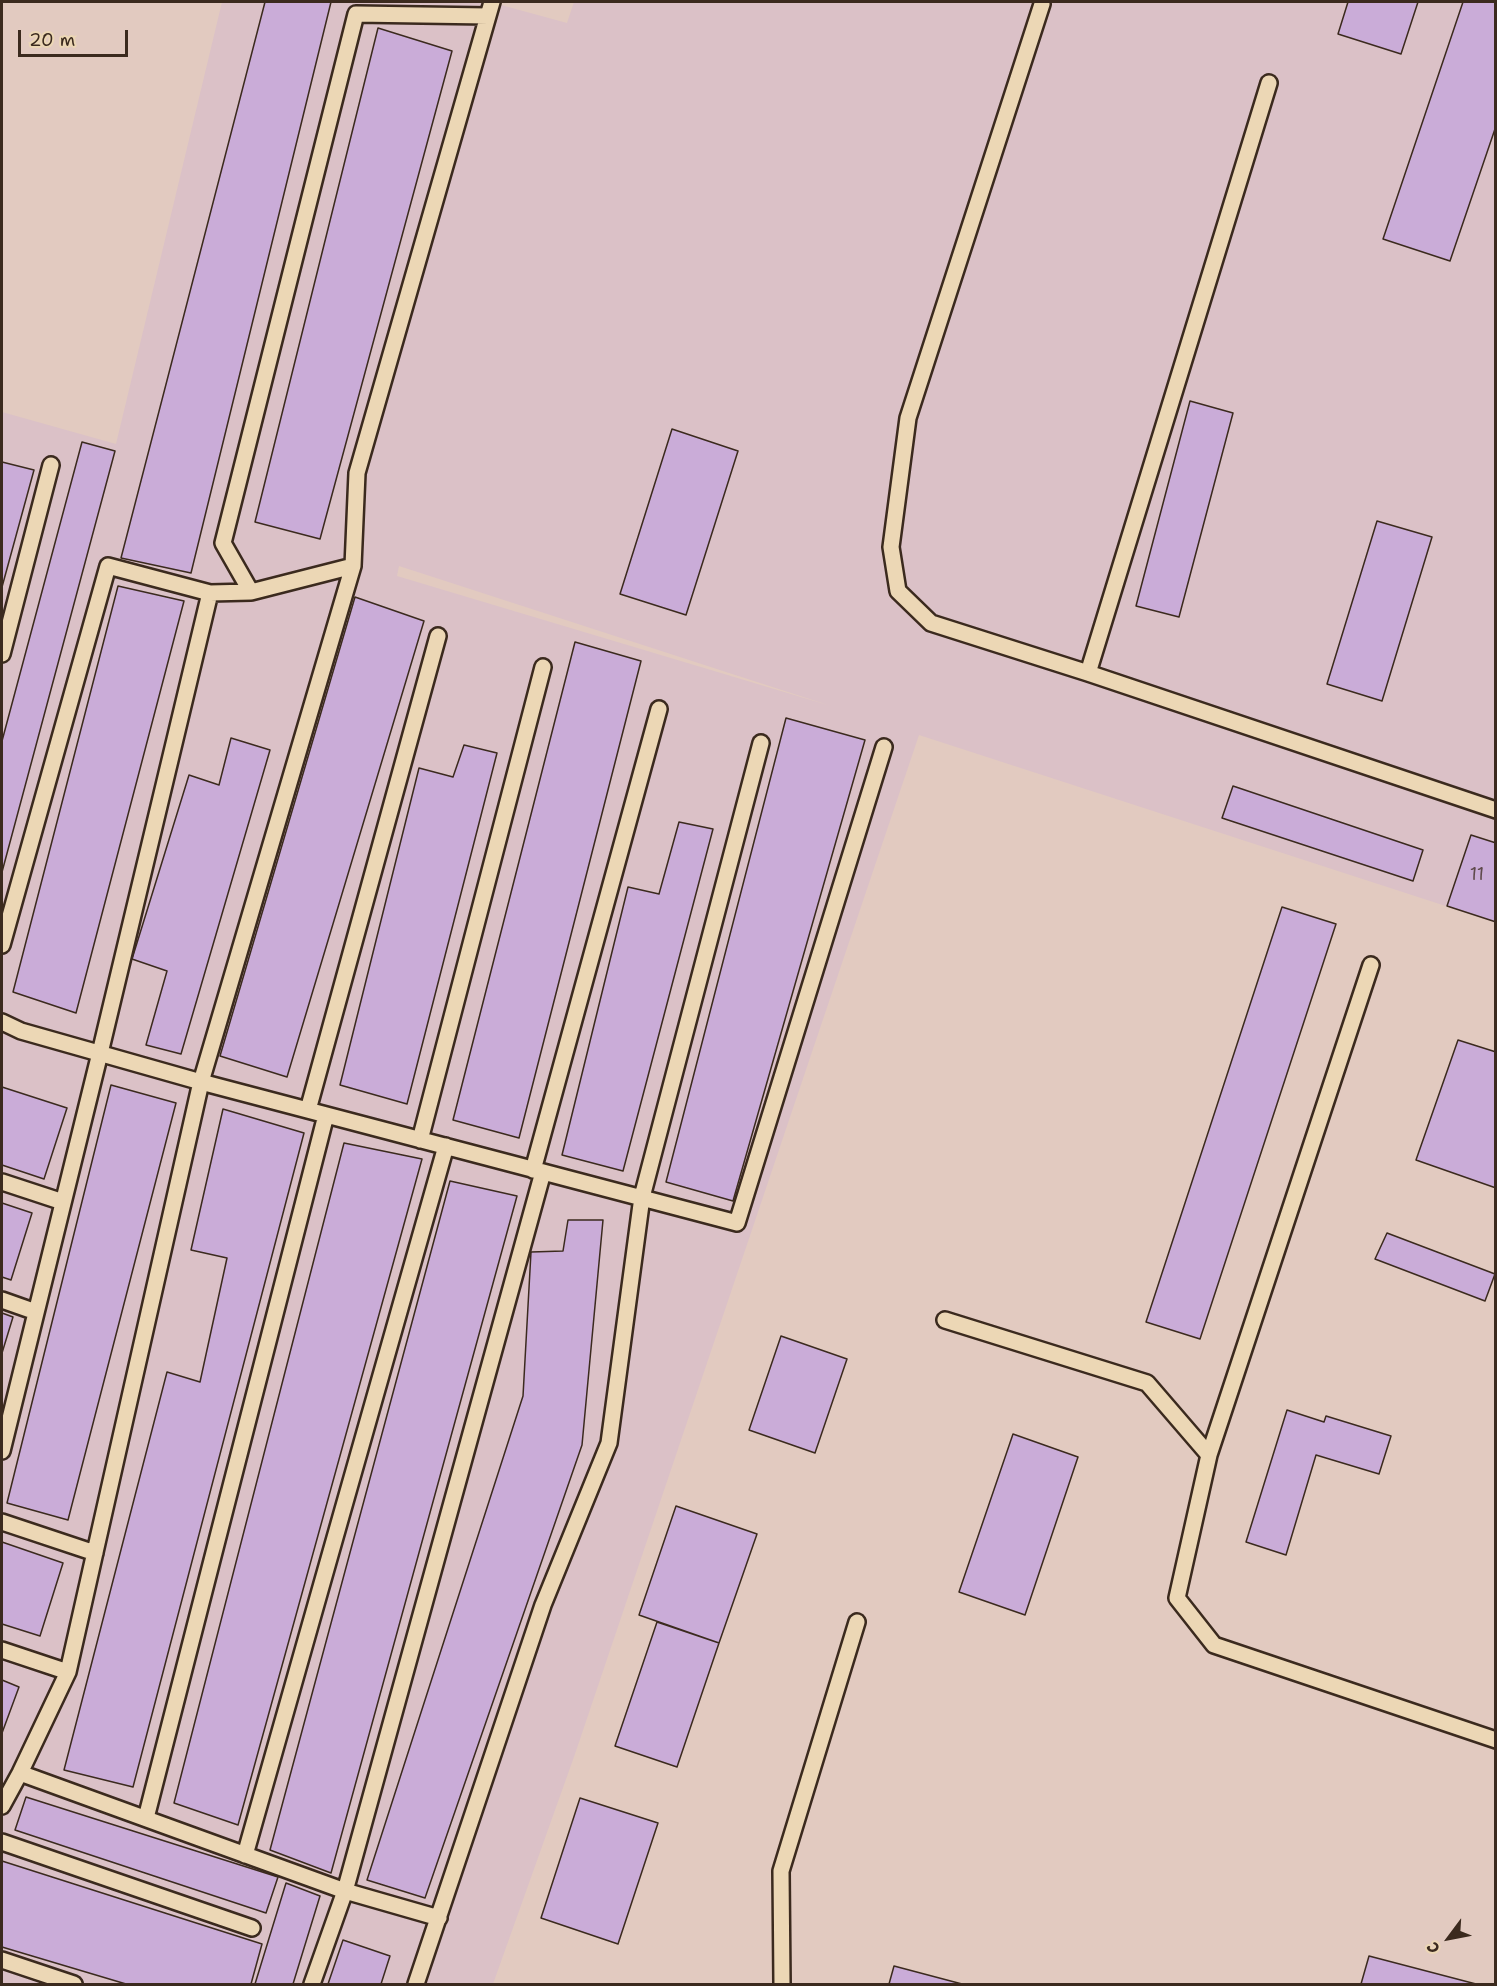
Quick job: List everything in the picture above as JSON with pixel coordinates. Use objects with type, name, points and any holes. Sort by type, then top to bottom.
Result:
[{"type":"lane","points":[[1042,4],[908,418],[891,548],[898,591],[931,623],[1088,673],[1496,810]]},
{"type":"lane","points":[[2,1806],[68,1672],[201,1082],[353,566],[357,473],[490,9],[356,14],[223,543],[251,592]]},
{"type":"lane","points":[[1088,673],[1269,83]]},
{"type":"lane","points":[[2,654],[51,465]]},
{"type":"lane","points":[[2,945],[108,566],[210,593],[251,592],[353,566]]},
{"type":"lane","points":[[2,1451],[7,1408],[36,1312],[210,593]]},
{"type":"lane","points":[[308,1110],[438,636]]},
{"type":"lane","points":[[420,1140],[543,667]]},
{"type":"lane","points":[[312,1984],[345,1891],[538,1171],[658,709]]},
{"type":"lane","points":[[416,1984],[543,1605],[609,1443],[642,1197],[760,743]]},
{"type":"lane","points":[[2,1022],[21,1031],[201,1082],[737,1223],[884,747]]},
{"type":"lane","points":[[1371,965],[1209,1455],[1177,1598],[1214,1645],[1496,1740]]},
{"type":"lane","points":[[146,1818],[326,1115]]},
{"type":"lane","points":[[245,1855],[446,1146]]},
{"type":"lane","points":[[2,1182],[63,1202]]},
{"type":"lane","points":[[2,1300],[36,1312]]},
{"type":"lane","points":[[945,1320],[1147,1383],[1209,1455]]},
{"type":"lane","points":[[2,1522],[95,1553]]},
{"type":"lane","points":[[782,1984],[781,1871],[857,1622]]},
{"type":"lane","points":[[2,1650],[68,1672]]},
{"type":"lane","points":[[20,1773],[345,1891],[439,1918]]},
{"type":"lane","points":[[2,1842],[252,1928]]},
{"type":"lane","points":[[2,1960],[74,1984]]},
{"type":"shaded area","points":[[222,2],[490,2],[567,23],[574,2],[1495,2],[1495,922],[919,735],[575,1754],[493,1984],[2,1984],[2,412],[116,444]],"holes":[[[399,566],[831,706],[397,576]]]},
{"type":"building","points":[[265,2],[331,2],[191,573],[121,558]]},
{"type":"building","points":[[1348,2],[1418,2],[1401,54],[1338,34]]},
{"type":"building","points":[[1463,2],[1496,2],[1496,126],[1450,261],[1383,239]]},
{"type":"building","points":[[378,28],[452,51],[320,539],[255,522]]},
{"type":"building","points":[[1190,401],[1233,413],[1179,617],[1136,606]]},
{"type":"building","points":[[672,429],[738,451],[686,615],[620,594]]},
{"type":"building","points":[[82,442],[115,451],[2,872],[2,741]]},
{"type":"building","points":[[2,462],[34,470],[2,587]]},
{"type":"building","points":[[1377,521],[1432,537],[1382,701],[1327,684]]},
{"type":"building","points":[[118,586],[184,601],[76,1013],[13,992]]},
{"type":"building","points":[[355,597],[424,621],[287,1077],[220,1056]]},
{"type":"building","points":[[575,642],[641,661],[519,1138],[453,1120]]},
{"type":"building","points":[[786,718],[865,740],[733,1201],[666,1182]]},
{"type":"building","points":[[231,738],[270,750],[181,1054],[146,1045],[167,971],[132,959],[189,775],[219,785]]},
{"type":"building","points":[[464,745],[497,753],[407,1104],[340,1085],[419,768],[453,777]]},
{"type":"building","points":[[1233,786],[1423,850],[1413,881],[1222,818]]},
{"type":"building","points":[[679,822],[713,829],[623,1171],[562,1155],[628,887],[659,894]]},
{"type":"building","points":[[1471,835],[1496,843],[1496,922],[1447,906]]},
{"type":"building","points":[[1282,907],[1336,924],[1200,1339],[1146,1322]]},
{"type":"building","points":[[1458,1040],[1496,1052],[1496,1188],[1416,1160]]},
{"type":"building","points":[[111,1085],[176,1103],[68,1520],[7,1503]]},
{"type":"building","points":[[2,1087],[67,1108],[44,1179],[2,1165]]},
{"type":"building","points":[[223,1109],[304,1133],[133,1787],[64,1770],[167,1372],[200,1382],[227,1258],[191,1250]]},
{"type":"building","points":[[344,1143],[422,1159],[238,1825],[174,1803]]},
{"type":"building","points":[[450,1181],[517,1196],[331,1873],[270,1850]]},
{"type":"building","points":[[2,1203],[32,1213],[11,1280],[2,1277]]},
{"type":"building","points":[[568,1220],[603,1220],[582,1445],[425,1898],[367,1880],[523,1396],[531,1252],[563,1251]]},
{"type":"building","points":[[1387,1233],[1495,1274],[1485,1301],[1375,1259]]},
{"type":"building","points":[[2,1313],[13,1317],[2,1353]]},
{"type":"building","points":[[781,1336],[847,1359],[815,1453],[749,1430]]},
{"type":"building","points":[[1287,1410],[1324,1422],[1326,1416],[1391,1436],[1379,1474],[1316,1455],[1286,1555],[1246,1542]]},
{"type":"building","points":[[1013,1434],[1078,1457],[1025,1615],[959,1592]]},
{"type":"building","points":[[676,1506],[757,1534],[719,1643],[639,1615]]},
{"type":"building","points":[[2,1542],[63,1563],[40,1636],[2,1624]]},
{"type":"building","points":[[657,1622],[719,1643],[677,1767],[615,1746]]},
{"type":"building","points":[[2,1680],[19,1687],[2,1733]]},
{"type":"building","points":[[26,1797],[278,1877],[266,1913],[15,1830]]},
{"type":"building","points":[[580,1798],[658,1823],[618,1944],[541,1918]]},
{"type":"building","points":[[2,1861],[262,1944],[251,1984],[126,1984],[2,1947]]},
{"type":"building","points":[[286,1883],[320,1896],[293,1984],[255,1984]]},
{"type":"building","points":[[343,1940],[390,1956],[381,1984],[328,1984]]},
{"type":"building","points":[[1369,1956],[1476,1984],[1361,1984]]},
{"type":"building","points":[[894,1966],[962,1984],[889,1984]]}]
